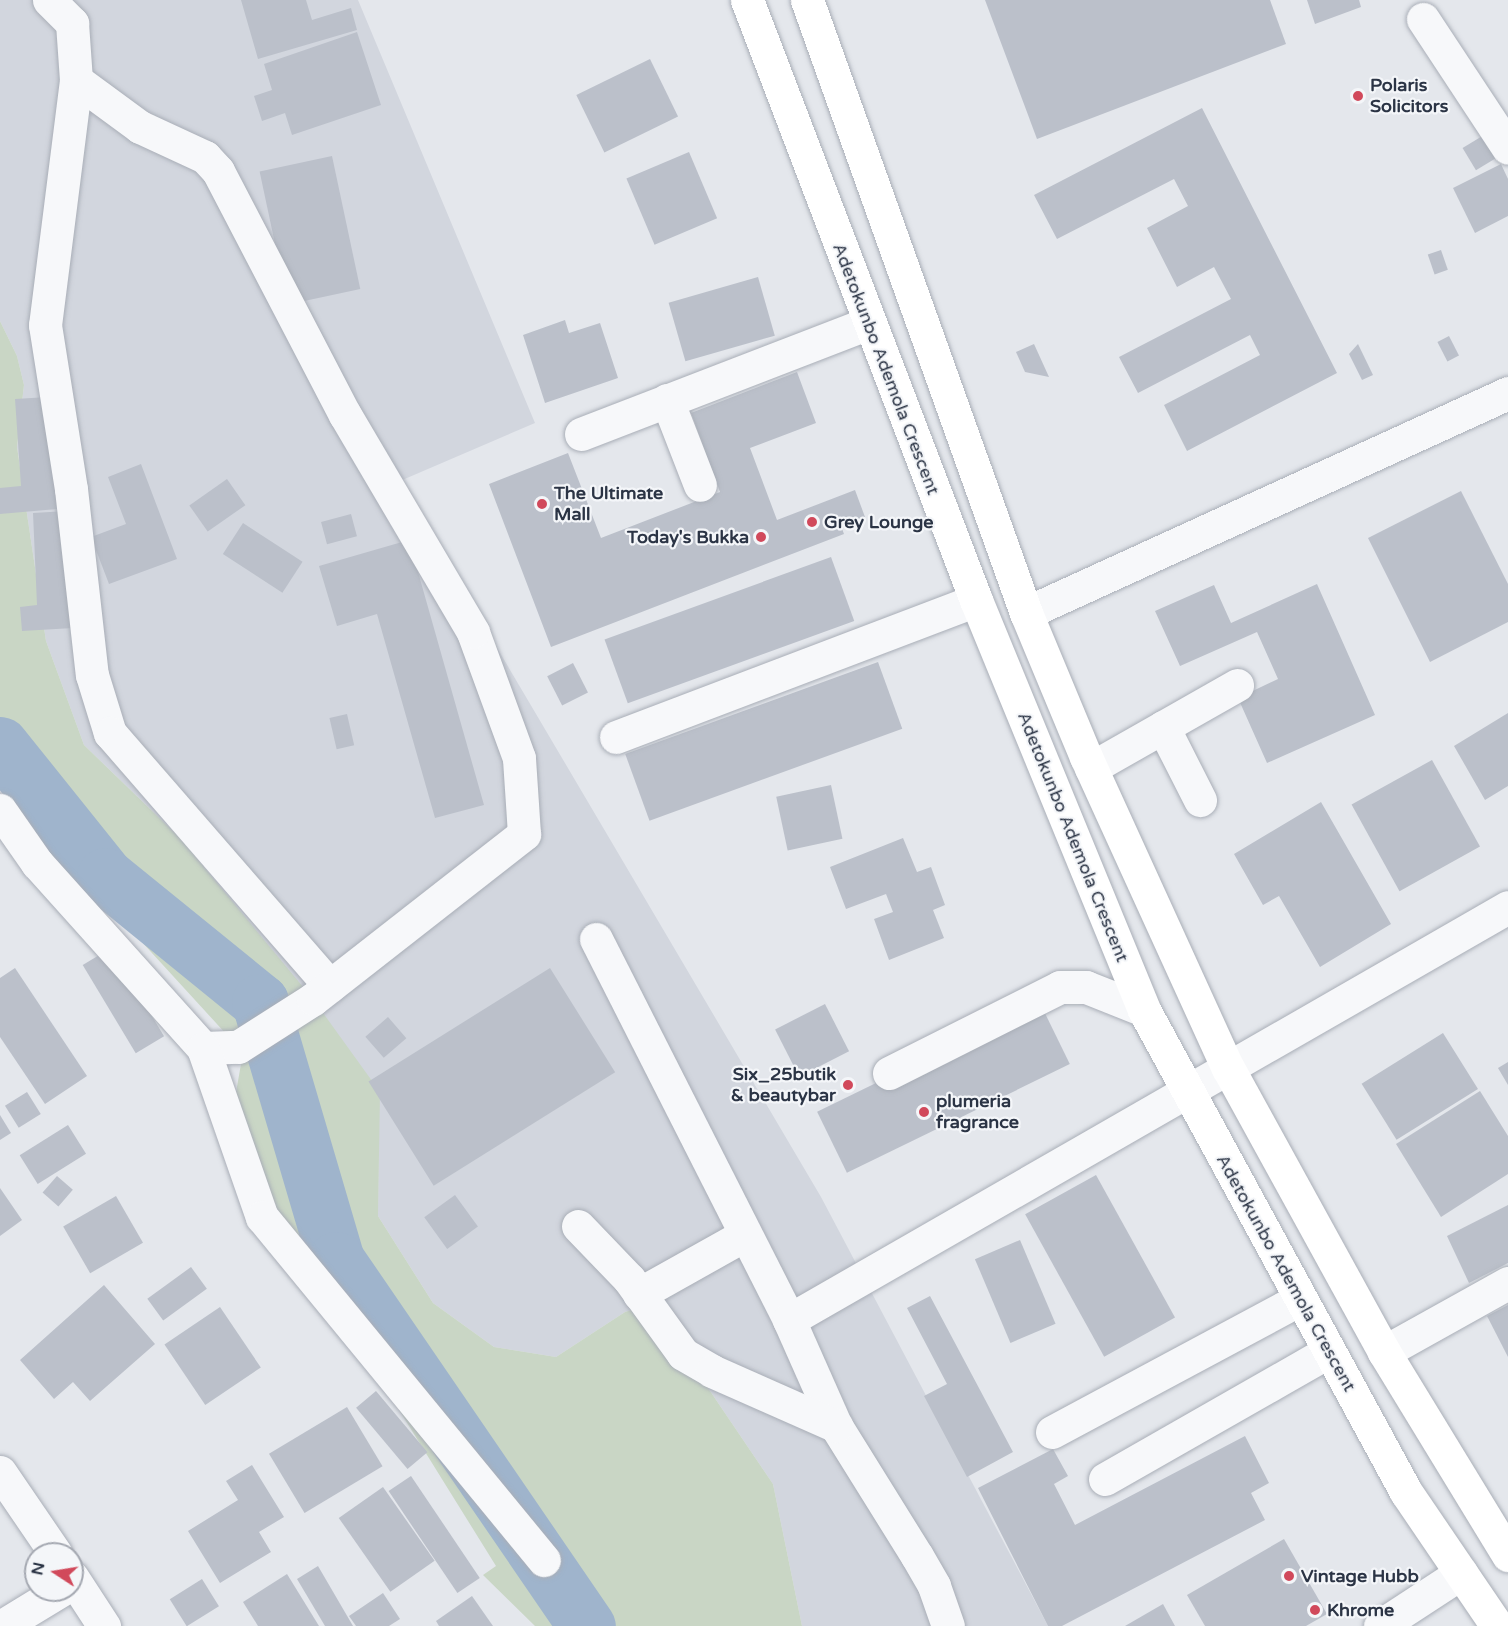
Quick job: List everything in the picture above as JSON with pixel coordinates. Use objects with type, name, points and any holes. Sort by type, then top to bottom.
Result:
[{"type":"main road","name":"Adetokunbo Ademola Crescent","points":[[747,0],[867,323],[976,600],[1144,1010],[1406,1492],[1497,1626]]},
{"type":"main road","points":[[807,0],[1026,613],[1091,768],[1228,1068],[1384,1352],[1507,1552]]},
{"type":"street","points":[[49,0],[72,23],[76,80],[45,325],[71,489],[92,675],[110,733],[321,992]]},
{"type":"street","points":[[1423,19],[1508,148]]},
{"type":"street","points":[[76,80],[140,127],[205,157],[218,171],[345,415],[473,632],[519,758],[524,834],[321,992],[238,1047],[203,1048]]},
{"type":"street","points":[[580,434],[867,323]]},
{"type":"street","points":[[1026,613],[1508,393]]},
{"type":"street","points":[[667,400],[700,485]]},
{"type":"street","points":[[615,737],[976,600]]},
{"type":"street","points":[[1091,768],[1237,686]]},
{"type":"street","points":[[1163,727],[1200,800]]},
{"type":"street","points":[[0,810],[37,863],[203,1048],[262,1217],[543,1560]]},
{"type":"street","points":[[789,1320],[1114,1136],[1186,1090],[1508,907]]},
{"type":"street","points":[[596,939],[789,1320],[836,1426],[918,1556],[934,1586],[948,1626]]},
{"type":"street","points":[[889,1073],[1060,987],[1094,990],[1144,1010]]},
{"type":"street","points":[[578,1227],[639,1294],[683,1354],[712,1371],[836,1426]]},
{"type":"street","points":[[639,1294],[744,1235]]},
{"type":"street","points":[[1384,1352],[1508,1283]]},
{"type":"street","points":[[1052,1432],[1300,1299]]},
{"type":"street","points":[[1105,1479],[1329,1351]]},
{"type":"street","points":[[0,1472],[48,1542]]},
{"type":"street","points":[[1380,1626],[1461,1573]]},
{"type":"street","points":[[84,1601],[104,1626]]},
{"type":"street","points":[[2,1626],[40,1602]]},
{"type":"shaded area","points":[[0,0],[358,0],[535,423],[393,484],[421,519],[821,1197],[1048,1626],[802,1626],[773,1484],[708,1388],[664,1299],[625,1312],[556,1357],[494,1347],[433,1303],[378,1216],[379,1092],[179,837],[84,745],[46,641],[17,447],[24,385],[17,356],[0,321]]},
{"type":"green space","points":[[0,321],[17,356],[24,385],[17,447],[46,641],[84,745],[179,837],[313,999],[380,1092],[378,1216],[433,1303],[494,1347],[556,1357],[625,1312],[664,1299],[708,1388],[773,1484],[802,1626],[535,1626],[483,1575],[496,1566],[271,1204],[232,1115],[241,1064],[238,1047],[0,787]]},
{"type":"building","points":[[241,0],[306,0],[312,20],[351,8],[357,30],[258,59]]},
{"type":"building","points":[[985,0],[1270,0],[1286,44],[1037,139]]},
{"type":"building","points":[[1307,0],[1359,0],[1361,7],[1315,24]]},
{"type":"building","points":[[357,32],[381,105],[292,135],[285,113],[262,121],[254,96],[272,90],[264,64]]},
{"type":"building","points":[[650,59],[678,117],[604,152],[576,95]]},
{"type":"building","points":[[1202,108],[1337,373],[1187,451],[1164,405],[1260,355],[1250,335],[1138,393],[1119,357],[1231,299],[1214,267],[1177,287],[1147,228],[1188,206],[1174,179],[1057,239],[1034,195]]},
{"type":"building","points":[[1484,135],[1497,157],[1476,170],[1463,148]]},
{"type":"building","points":[[689,152],[717,218],[655,245],[626,179]]},
{"type":"building","points":[[332,156],[360,289],[288,304],[260,171]]},
{"type":"building","points":[[1501,164],[1508,179],[1508,216],[1475,233],[1453,188]]},
{"type":"building","points":[[1441,250],[1448,270],[1435,274],[1428,255]]},
{"type":"building","points":[[758,277],[775,336],[685,361],[669,303]]},
{"type":"building","points":[[565,320],[569,333],[600,323],[618,378],[545,403],[523,335]]},
{"type":"building","points":[[1449,336],[1459,356],[1447,362],[1437,342]]},
{"type":"building","points":[[1034,344],[1049,377],[1025,372],[1016,352]]},
{"type":"building","points":[[1358,344],[1373,375],[1362,380],[1349,354]]},
{"type":"building","name":"The Ultimate Mall","points":[[797,372],[816,423],[750,448],[777,520],[855,490],[865,517],[841,526],[844,534],[551,647],[489,484],[568,453],[601,538],[720,492],[691,413]]},
{"type":"building","points":[[48,397],[57,509],[0,514],[0,488],[21,486],[15,399]]},
{"type":"building","points":[[141,464],[177,559],[109,584],[91,537],[126,524],[108,477]]},
{"type":"building","points":[[227,479],[245,505],[208,532],[189,505]]},
{"type":"building","points":[[1461,491],[1508,584],[1508,622],[1430,662],[1368,538]]},
{"type":"building","points":[[67,511],[73,628],[22,631],[20,607],[37,605],[33,513]]},
{"type":"building","points":[[351,514],[357,536],[327,544],[321,522]]},
{"type":"building","points":[[243,523],[303,562],[282,593],[223,554]]},
{"type":"building","points":[[409,540],[484,805],[435,818],[377,614],[337,626],[319,566]]},
{"type":"building","points":[[831,557],[854,621],[628,703],[605,639]]},
{"type":"building","points":[[1317,584],[1375,715],[1267,763],[1238,698],[1278,679],[1257,632],[1180,666],[1155,611],[1214,585],[1231,623]]},
{"type":"building","points":[[878,662],[902,729],[650,821],[625,754]]},
{"type":"building","points":[[573,663],[588,692],[562,706],[547,676]]},
{"type":"building","points":[[1508,713],[1508,786],[1485,800],[1454,746]]},
{"type":"building","points":[[347,714],[354,745],[337,749],[329,718]]},
{"type":"building","points":[[1432,760],[1480,847],[1400,891],[1352,805]]},
{"type":"building","points":[[831,785],[842,839],[788,850],[776,797]]},
{"type":"building","points":[[1321,802],[1391,924],[1320,967],[1279,896],[1263,905],[1234,854]]},
{"type":"building","points":[[903,838],[917,872],[931,867],[945,905],[933,910],[944,938],[889,960],[874,919],[893,912],[886,894],[846,909],[830,867]]},
{"type":"building","points":[[111,948],[164,1036],[136,1053],[83,965]]},
{"type":"building","points":[[15,968],[87,1076],[45,1104],[0,1037],[0,978]]},
{"type":"building","points":[[550,968],[615,1072],[434,1186],[369,1081]]},
{"type":"building","points":[[1040,1003],[1070,1064],[847,1173],[817,1112]]},
{"type":"building","points":[[825,1004],[849,1051],[799,1077],[775,1029]]},
{"type":"building","points":[[388,1017],[406,1038],[384,1058],[365,1037]]},
{"type":"building","points":[[1443,1033],[1478,1089],[1397,1140],[1362,1084]]},
{"type":"building","points":[[1508,1062],[1508,1085],[1498,1068]]},
{"type":"building","points":[[1480,1091],[1508,1136],[1508,1174],[1441,1217],[1396,1144]]},
{"type":"building","points":[[27,1092],[41,1114],[19,1128],[5,1106]]},
{"type":"building","points":[[0,1115],[11,1133],[0,1140]]},
{"type":"building","points":[[68,1125],[86,1154],[38,1184],[20,1155]]},
{"type":"building","points":[[1096,1175],[1175,1318],[1104,1357],[1025,1214]]},
{"type":"building","points":[[57,1176],[73,1190],[58,1206],[43,1193]]},
{"type":"building","points":[[0,1188],[22,1220],[0,1236]]},
{"type":"building","points":[[455,1195],[478,1227],[447,1249],[424,1217]]},
{"type":"building","points":[[116,1196],[143,1243],[90,1273],[63,1226]]},
{"type":"building","points":[[1508,1205],[1508,1263],[1469,1283],[1447,1236]]},
{"type":"building","points":[[1020,1240],[1056,1324],[1010,1343],[975,1259]]},
{"type":"building","points":[[191,1267],[207,1289],[163,1321],[147,1299]]},
{"type":"building","points":[[104,1285],[155,1344],[90,1401],[73,1382],[54,1399],[20,1360]]},
{"type":"building","points":[[930,1296],[1013,1452],[967,1477],[924,1396],[947,1384],[907,1308]]},
{"type":"building","points":[[1508,1305],[1508,1357],[1487,1316]]},
{"type":"building","points":[[220,1307],[261,1368],[205,1405],[164,1344]]},
{"type":"building","points":[[376,1391],[427,1452],[408,1469],[356,1408]]},
{"type":"building","points":[[347,1407],[383,1466],[305,1513],[269,1454]]},
{"type":"building","points":[[1245,1436],[1269,1483],[1251,1493],[1265,1520],[1062,1626],[1048,1626],[978,1488],[1053,1449],[1068,1476],[1054,1484],[1075,1525]]},
{"type":"building","points":[[252,1465],[284,1517],[259,1532],[271,1552],[220,1583],[188,1531],[238,1500],[226,1481]]},
{"type":"building","points":[[411,1476],[480,1578],[457,1593],[389,1491]]},
{"type":"building","points":[[383,1487],[435,1561],[390,1592],[339,1518]]},
{"type":"building","points":[[1284,1539],[1327,1614],[1306,1626],[1205,1626],[1187,1595]]},
{"type":"building","points":[[318,1566],[353,1626],[325,1626],[297,1579]]},
{"type":"building","points":[[287,1574],[319,1626],[258,1626],[243,1602]]},
{"type":"building","points":[[202,1579],[219,1606],[187,1626],[170,1599]]},
{"type":"building","points":[[383,1593],[400,1619],[389,1626],[356,1626],[349,1616]]},
{"type":"building","points":[[472,1596],[493,1626],[439,1626],[436,1621]]},
{"type":"building","points":[[1163,1604],[1175,1626],[1125,1626]]},
{"type":"waterway","points":[[0,745],[105,876],[260,1002],[336,1260],[587,1626]]},
{"type":"place","name":"Polaris Solicitors","points":[[1358,96]]},
{"type":"place","name":"The Ultimate Mall","points":[[542,504]]},
{"type":"place","name":"Grey Lounge","points":[[812,522]]},
{"type":"place","name":"Today's Bukka","points":[[761,537]]},
{"type":"place","name":"Six_25butik & beautybar","points":[[848,1085]]},
{"type":"place","name":"plumeria fragrance","points":[[924,1112]]},
{"type":"place","name":"Vintage Hubb","points":[[1289,1576]]},
{"type":"place","name":"Khrome","points":[[1315,1610]]}]
